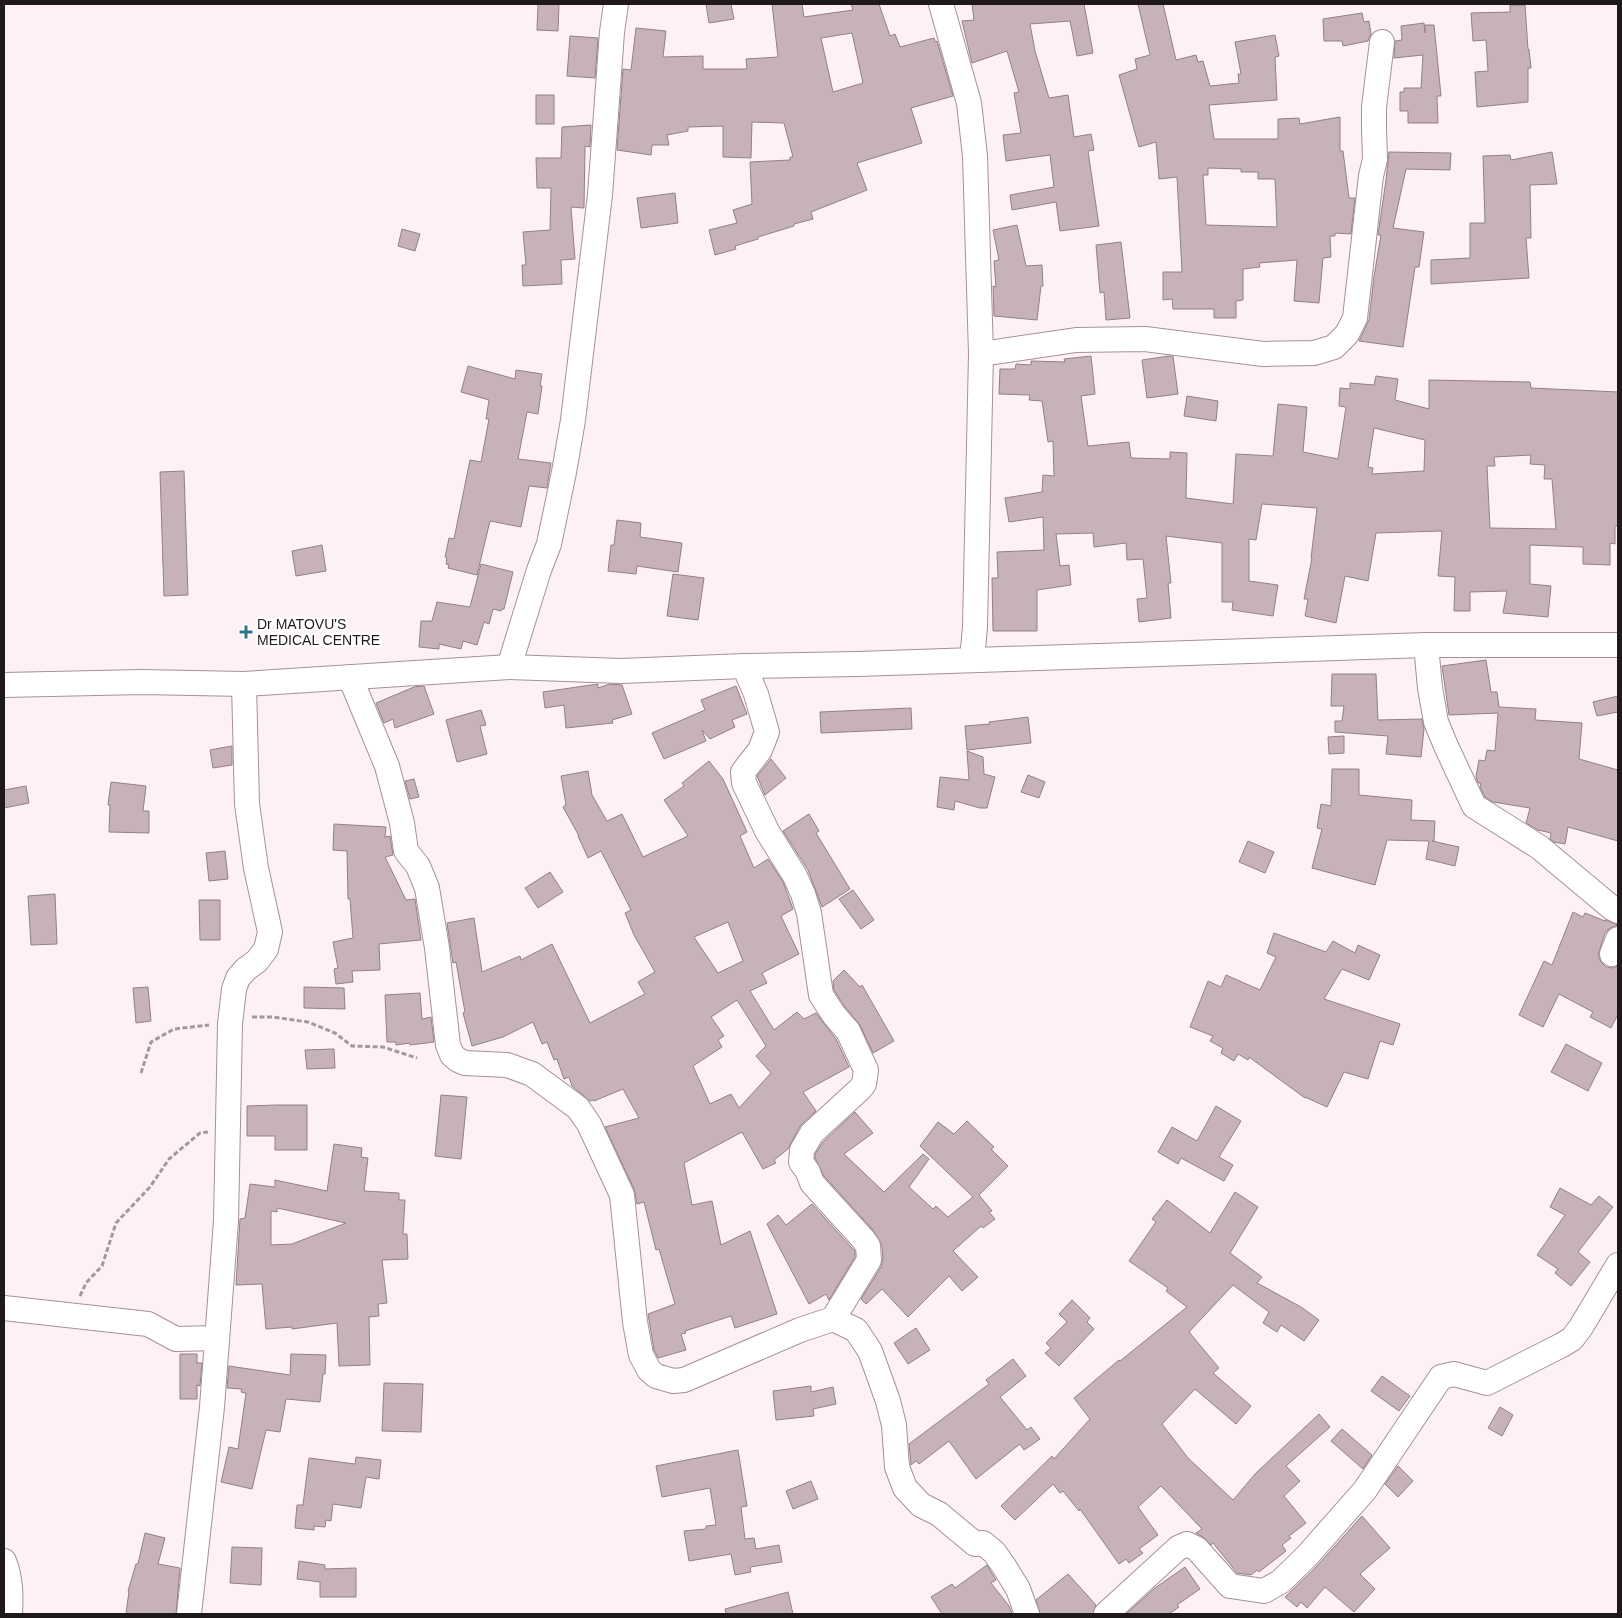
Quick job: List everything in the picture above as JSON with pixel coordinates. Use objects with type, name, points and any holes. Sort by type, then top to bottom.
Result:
[{"type":"street","points":[[509,667],[549,544],[568,446],[600,195],[612,32],[616,4]]},
{"type":"street","points":[[941,4],[969,103],[975,156],[981,354],[975,627],[972,660]]},
{"type":"street","points":[[981,354],[1076,340],[1145,339],[1263,354],[1314,354],[1334,347],[1347,334],[1355,318],[1371,176],[1375,158],[1374,107],[1382,42]]},
{"type":"street","points":[[1426,645],[1430,688],[1436,722],[1474,806],[1540,847],[1618,911]]},
{"type":"street","points":[[4,685],[142,682],[244,684],[509,667],[621,671],[1426,645],[1618,645]]},
{"type":"street","points":[[350,677],[387,766],[402,823],[406,851],[418,866],[427,888],[437,948],[448,1045],[452,1055],[465,1063],[507,1065],[532,1074],[578,1108],[589,1124],[622,1195],[635,1322],[641,1355],[649,1370],[656,1376],[673,1381],[684,1380],[768,1343],[833,1319],[863,1272],[869,1252],[868,1246],[863,1239],[812,1183],[808,1172],[801,1162],[802,1150],[812,1133],[860,1089],[864,1084],[866,1070],[848,1031],[834,1015],[821,995],[810,913],[795,876],[767,831],[744,783],[743,772],[760,750],[767,732],[756,694],[744,666]]},
{"type":"street","points":[[189,1614],[212,1407],[226,1221],[230,1024],[234,988],[238,978],[257,961],[266,949],[270,932],[256,868],[248,804],[244,684]]},
{"type":"street","points":[[1106,1614],[1178,1548],[1187,1544],[1197,1549],[1230,1586],[1264,1591],[1280,1582],[1306,1557],[1365,1490],[1441,1377],[1454,1374],[1487,1383],[1572,1339],[1618,1265]]},
{"type":"street","points":[[4,1308],[148,1324],[176,1339],[217,1338]]},
{"type":"street","points":[[833,1319],[856,1330],[870,1351],[888,1401],[894,1425],[897,1468],[905,1488],[921,1505],[939,1514],[975,1544],[983,1543],[994,1552],[1018,1589],[1028,1614]]},
{"type":"street","points":[[4,1561],[11,1595],[10,1614]]},
{"type":"path","points":[[141,1073],[151,1042],[174,1029],[230,1024],[245,1018],[272,1017],[308,1022],[335,1033],[352,1046],[383,1047],[417,1058]]},
{"type":"path","points":[[72,1316],[86,1283],[102,1266],[116,1223],[150,1187],[169,1159],[200,1133],[228,1129]]},
{"type":"building","points":[[538,4],[559,4],[558,31],[537,30]]},
{"type":"building","points":[[706,4],[731,4],[734,19],[709,23]]},
{"type":"building","points":[[772,4],[802,4],[804,17],[853,10],[851,4],[879,4],[890,36],[895,34],[900,47],[934,38],[935,42],[937,41],[953,96],[911,108],[922,143],[857,163],[867,190],[811,212],[813,219],[758,237],[758,239],[735,246],[736,249],[715,255],[709,230],[737,223],[733,210],[752,204],[750,162],[790,160],[790,157],[793,157],[784,123],[752,122],[751,158],[723,157],[723,126],[688,127],[688,131],[667,135],[669,145],[652,145],[651,155],[617,150],[623,69],[631,70],[636,28],[666,31],[663,57],[703,56],[703,69],[747,69],[746,59],[778,57]],"holes":[[[852,33],[863,83],[833,92],[821,38]]]},
{"type":"building","points":[[972,4],[1084,4],[1093,53],[1077,56],[1070,21],[1030,24],[1035,51],[1049,98],[1068,95],[1074,137],[1091,134],[1094,150],[1088,151],[1099,226],[1060,231],[1056,202],[1012,210],[1010,195],[1054,187],[1050,155],[1006,161],[1003,135],[1021,133],[1014,93],[1019,92],[1007,51],[972,63],[962,21],[974,20]]},
{"type":"building","points":[[1138,4],[1163,4],[1176,60],[1196,55],[1198,62],[1203,61],[1210,86],[1239,83],[1238,74],[1241,74],[1235,42],[1275,35],[1279,56],[1275,57],[1277,100],[1209,105],[1214,139],[1278,139],[1278,119],[1299,118],[1300,124],[1340,117],[1340,151],[1343,151],[1349,198],[1355,198],[1351,234],[1335,233],[1335,236],[1330,236],[1331,257],[1323,258],[1319,303],[1294,301],[1297,260],[1259,263],[1260,267],[1243,269],[1243,300],[1236,301],[1236,318],[1214,318],[1214,309],[1173,309],[1172,299],[1163,300],[1163,272],[1182,272],[1177,177],[1159,179],[1156,142],[1139,147],[1119,75],[1137,69],[1135,59],[1150,55]],"holes":[[[1208,168],[1241,169],[1241,172],[1258,172],[1258,179],[1275,179],[1277,227],[1206,225],[1203,175],[1208,175]]]},
{"type":"building","points":[[1510,5],[1525,5],[1531,68],[1528,68],[1528,102],[1477,107],[1475,72],[1488,71],[1486,40],[1473,41],[1471,13],[1510,12]]},
{"type":"building","points":[[1362,13],[1364,22],[1369,21],[1371,34],[1368,41],[1343,46],[1342,41],[1324,41],[1323,19]]},
{"type":"building","points":[[1424,23],[1425,33],[1425,25],[1434,25],[1441,96],[1437,96],[1438,123],[1408,123],[1408,111],[1400,111],[1400,92],[1404,92],[1404,88],[1421,88],[1423,55],[1394,58],[1395,41],[1402,40],[1401,26]]},
{"type":"building","points":[[570,36],[598,38],[595,78],[567,76]]},
{"type":"building","points":[[536,95],[554,95],[554,124],[536,124]]},
{"type":"building","points":[[591,125],[590,147],[585,146],[584,208],[571,207],[575,259],[561,260],[562,284],[523,286],[522,265],[526,265],[523,232],[550,230],[551,188],[537,188],[536,158],[561,158],[562,127]]},
{"type":"building","points":[[1389,152],[1451,153],[1450,170],[1406,169],[1393,228],[1424,232],[1419,267],[1415,267],[1403,347],[1359,341],[1369,320],[1381,235],[1378,235]]},
{"type":"building","points":[[1552,152],[1557,184],[1530,185],[1531,238],[1526,238],[1529,278],[1431,284],[1431,260],[1470,258],[1470,223],[1485,223],[1483,156],[1510,155],[1511,160]]},
{"type":"building","points":[[675,193],[678,223],[641,228],[637,198]]},
{"type":"building","points":[[1017,225],[1026,266],[1042,265],[1043,286],[1041,286],[1037,320],[994,316],[993,286],[996,287],[994,261],[999,260],[993,230]]},
{"type":"building","points":[[402,229],[420,234],[415,251],[398,246]]},
{"type":"building","points":[[1121,242],[1130,318],[1106,320],[1104,292],[1100,293],[1096,245]]},
{"type":"building","points":[[1091,356],[1095,394],[1081,396],[1088,446],[1129,442],[1131,458],[1170,459],[1170,452],[1187,453],[1186,498],[1233,504],[1236,454],[1273,456],[1278,404],[1307,407],[1303,452],[1338,459],[1346,407],[1339,406],[1340,388],[1350,389],[1350,383],[1374,385],[1376,376],[1398,379],[1395,400],[1429,409],[1429,380],[1530,382],[1531,388],[1618,392],[1618,526],[1615,526],[1615,544],[1610,543],[1610,565],[1583,564],[1583,547],[1530,545],[1530,584],[1551,586],[1548,617],[1503,613],[1507,591],[1470,592],[1470,611],[1454,611],[1455,577],[1438,576],[1442,531],[1376,533],[1368,581],[1345,576],[1336,623],[1305,616],[1308,599],[1304,599],[1312,558],[1317,508],[1262,504],[1256,540],[1249,539],[1249,581],[1278,585],[1273,616],[1232,610],[1233,602],[1222,602],[1222,543],[1166,536],[1171,583],[1168,583],[1171,618],[1139,622],[1137,599],[1147,598],[1143,559],[1127,560],[1126,543],[1094,547],[1093,533],[1056,534],[1060,566],[1069,565],[1071,585],[1037,590],[1037,631],[993,631],[992,578],[998,578],[997,552],[1044,550],[1043,517],[1009,522],[1005,498],[1042,492],[1043,475],[1054,476],[1053,441],[1048,442],[1042,401],[1029,400],[1030,395],[999,394],[1000,369],[1015,369],[1016,364],[1031,365],[1031,361],[1065,362],[1064,359]],"holes":[[[1374,428],[1425,440],[1424,471],[1372,474],[1373,468],[1368,467]],[[1531,455],[1530,464],[1545,465],[1544,479],[1552,479],[1556,529],[1490,528],[1487,466],[1495,466],[1494,457]]]},
{"type":"building","points":[[1173,356],[1178,394],[1147,398],[1142,360]]},
{"type":"building","points":[[468,366],[515,379],[516,370],[542,374],[538,414],[527,412],[518,459],[551,463],[547,488],[529,486],[521,527],[490,521],[477,575],[448,568],[449,565],[446,564],[447,558],[445,557],[449,538],[454,539],[470,460],[481,462],[489,419],[486,419],[489,400],[461,392]]},
{"type":"building","points":[[1187,396],[1218,401],[1216,421],[1184,416]]},
{"type":"building","points":[[184,471],[188,595],[164,596],[160,472]]},
{"type":"building","points":[[617,520],[641,523],[640,537],[682,543],[678,572],[637,566],[636,574],[608,571],[611,545],[614,545]]},
{"type":"building","points":[[322,545],[326,571],[296,576],[292,551]]},
{"type":"building","points":[[481,564],[513,572],[504,609],[501,611],[493,609],[489,624],[484,622],[477,645],[463,641],[461,649],[439,644],[439,649],[419,647],[421,621],[432,621],[437,602],[470,607]]},
{"type":"building","points":[[673,574],[704,578],[698,620],[667,616]]},
{"type":"building","points":[[1486,660],[1491,692],[1497,692],[1499,707],[1536,709],[1535,720],[1582,723],[1579,759],[1618,770],[1618,841],[1568,827],[1565,844],[1554,842],[1550,839],[1551,833],[1538,830],[1526,823],[1530,808],[1493,802],[1485,797],[1480,787],[1481,783],[1478,783],[1476,777],[1479,760],[1485,761],[1487,750],[1495,751],[1498,713],[1449,715],[1442,666]]},
{"type":"building","points":[[1332,674],[1376,674],[1378,720],[1422,719],[1424,729],[1421,757],[1386,754],[1388,736],[1335,732],[1335,721],[1342,721],[1344,706],[1331,706]]},
{"type":"building","points":[[598,684],[598,688],[610,684],[622,685],[632,714],[612,720],[613,723],[566,728],[564,705],[545,708],[543,692]]},
{"type":"building","points":[[424,686],[434,714],[395,728],[393,719],[384,723],[376,703],[414,687]]},
{"type":"building","points":[[736,686],[747,714],[732,720],[735,727],[710,739],[702,730],[706,741],[664,759],[652,733],[705,710],[701,700]]},
{"type":"building","points":[[1618,696],[1618,712],[1597,716],[1593,702]]},
{"type":"building","points":[[911,708],[912,729],[821,733],[820,712]]},
{"type":"building","points":[[481,710],[486,725],[480,726],[487,754],[457,762],[446,720]]},
{"type":"building","points":[[1028,717],[1031,743],[967,750],[965,726],[990,724],[989,722]]},
{"type":"building","points":[[1344,736],[1344,753],[1329,754],[1328,737]]},
{"type":"building","points":[[232,746],[232,765],[213,768],[210,750]]},
{"type":"building","points":[[967,751],[983,757],[984,774],[995,777],[987,808],[955,801],[954,810],[937,807],[940,777],[969,780]]},
{"type":"building","points":[[771,759],[786,778],[765,795],[757,776]]},
{"type":"building","points":[[709,761],[723,779],[747,832],[740,836],[754,868],[768,859],[783,882],[793,909],[781,916],[799,954],[762,973],[767,983],[750,991],[774,1030],[797,1012],[804,1019],[816,1013],[836,1039],[849,1067],[803,1092],[816,1111],[800,1126],[788,1149],[774,1160],[776,1163],[763,1169],[742,1132],[684,1163],[692,1205],[712,1201],[721,1245],[750,1231],[777,1314],[735,1328],[731,1316],[685,1331],[686,1333],[681,1334],[686,1350],[658,1358],[654,1350],[648,1314],[675,1304],[659,1249],[656,1250],[644,1202],[637,1204],[634,1189],[605,1127],[639,1118],[623,1089],[590,1101],[572,1086],[569,1077],[564,1079],[557,1059],[554,1060],[547,1042],[542,1044],[533,1022],[503,1037],[472,1046],[463,1013],[465,1012],[456,962],[453,963],[447,923],[474,918],[482,972],[520,956],[521,960],[552,944],[590,1023],[645,994],[638,982],[655,972],[634,935],[625,913],[631,910],[601,851],[588,858],[579,836],[563,807],[566,805],[561,776],[588,771],[592,795],[607,821],[622,814],[643,857],[688,836],[664,800],[684,786],[682,783]],"holes":[[[728,922],[743,961],[718,973],[694,937]],[[737,1000],[766,1046],[756,1056],[771,1073],[739,1108],[731,1094],[710,1104],[693,1066],[722,1047],[718,1040],[724,1036],[711,1017]]]},
{"type":"building","points":[[1332,769],[1359,769],[1359,795],[1412,800],[1411,820],[1435,821],[1434,841],[1432,841],[1459,847],[1455,866],[1426,859],[1429,841],[1387,840],[1375,885],[1312,868],[1322,829],[1317,828],[1321,804],[1331,806]]},
{"type":"building","points":[[1028,775],[1045,782],[1039,798],[1021,792]]},
{"type":"building","points":[[414,779],[419,797],[410,799],[405,781]]},
{"type":"building","points":[[111,782],[146,786],[143,811],[149,811],[149,833],[109,832],[110,805],[108,805]]},
{"type":"building","points":[[26,786],[29,803],[4,808],[4,790]]},
{"type":"building","points":[[809,814],[819,831],[816,833],[850,889],[822,907],[808,870],[783,831]]},
{"type":"building","points":[[334,824],[386,827],[385,837],[390,836],[393,855],[385,857],[406,900],[415,899],[421,940],[379,944],[380,970],[352,971],[353,982],[336,984],[334,969],[338,968],[333,942],[353,938],[350,899],[348,899],[347,851],[333,850]]},
{"type":"building","points":[[1248,841],[1274,852],[1265,873],[1239,862]]},
{"type":"building","points":[[225,851],[228,879],[209,881],[206,853]]},
{"type":"building","points":[[550,872],[563,892],[538,908],[525,888]]},
{"type":"building","points":[[853,890],[874,920],[861,929],[839,899]]},
{"type":"building","points":[[55,894],[57,944],[31,945],[28,896]]},
{"type":"building","points":[[199,900],[220,900],[220,940],[200,940]]},
{"type":"building","points":[[1573,912],[1583,917],[1585,913],[1618,925],[1610,928],[1605,933],[1598,955],[1606,967],[1613,968],[1618,966],[1618,1014],[1611,1028],[1590,1017],[1593,1012],[1559,994],[1543,1027],[1519,1015],[1544,961],[1552,965]]},
{"type":"building","points":[[1274,933],[1326,952],[1333,941],[1355,953],[1358,945],[1380,955],[1369,980],[1342,969],[1324,999],[1400,1024],[1393,1045],[1380,1041],[1368,1079],[1344,1072],[1327,1107],[1305,1098],[1249,1057],[1248,1060],[1238,1054],[1234,1061],[1221,1053],[1223,1048],[1210,1041],[1213,1036],[1190,1027],[1208,981],[1221,987],[1226,975],[1260,990],[1276,957],[1267,953]]},
{"type":"building","points":[[844,970],[860,987],[862,985],[894,1041],[873,1053],[860,1025],[834,990],[833,981]]},
{"type":"building","points":[[148,987],[151,1021],[136,1023],[133,988]]},
{"type":"building","points":[[304,987],[344,988],[345,1009],[304,1008]]},
{"type":"building","points":[[420,993],[422,1019],[431,1017],[434,1042],[396,1045],[396,1042],[387,1042],[385,995]]},
{"type":"building","points":[[1566,1044],[1602,1063],[1588,1091],[1551,1072]]},
{"type":"building","points":[[334,1049],[335,1068],[307,1069],[305,1050]]},
{"type":"building","points":[[441,1095],[467,1097],[461,1159],[435,1156]]},
{"type":"building","points":[[307,1105],[307,1150],[275,1150],[275,1136],[247,1136],[247,1106]]},
{"type":"building","points":[[1216,1106],[1241,1121],[1219,1157],[1233,1165],[1224,1181],[1181,1158],[1178,1164],[1158,1152],[1172,1127],[1197,1141]]},
{"type":"building","points":[[855,1112],[873,1133],[844,1154],[884,1192],[923,1154],[929,1159],[909,1187],[933,1209],[936,1206],[948,1217],[973,1197],[920,1146],[938,1122],[954,1134],[967,1121],[994,1147],[991,1149],[1008,1166],[979,1195],[992,1211],[989,1212],[995,1219],[983,1228],[981,1226],[953,1251],[978,1277],[962,1291],[949,1276],[908,1317],[882,1289],[866,1304],[861,1299],[881,1267],[883,1259],[882,1245],[873,1230],[824,1176],[815,1158],[815,1154],[823,1142]]},
{"type":"building","points":[[334,1144],[362,1148],[361,1157],[368,1158],[364,1191],[399,1193],[399,1200],[405,1200],[403,1234],[407,1234],[408,1259],[382,1260],[387,1303],[378,1304],[379,1316],[369,1317],[370,1365],[339,1366],[337,1323],[292,1329],[292,1327],[266,1329],[262,1284],[236,1285],[240,1219],[245,1218],[250,1184],[275,1187],[275,1180],[327,1191]],"holes":[[[277,1208],[346,1223],[292,1244],[271,1245],[271,1211],[277,1212]]]},
{"type":"building","points":[[1560,1188],[1591,1205],[1599,1196],[1613,1207],[1578,1252],[1590,1262],[1571,1286],[1555,1273],[1558,1269],[1537,1255],[1565,1215],[1550,1207]]},
{"type":"building","points":[[1235,1192],[1258,1207],[1230,1253],[1262,1277],[1257,1283],[1301,1307],[1319,1320],[1304,1341],[1281,1325],[1277,1332],[1263,1323],[1269,1312],[1233,1285],[1189,1332],[1219,1368],[1213,1373],[1251,1406],[1236,1424],[1195,1389],[1162,1424],[1188,1458],[1233,1500],[1256,1473],[1319,1414],[1330,1427],[1286,1466],[1300,1481],[1284,1496],[1306,1523],[1289,1536],[1291,1538],[1282,1545],[1286,1551],[1259,1572],[1257,1570],[1251,1575],[1237,1573],[1213,1543],[1211,1545],[1196,1533],[1202,1529],[1161,1486],[1138,1507],[1158,1535],[1139,1549],[1143,1553],[1129,1563],[1126,1559],[1119,1564],[1080,1509],[1079,1511],[1063,1491],[1060,1493],[1053,1484],[1015,1520],[1001,1506],[1052,1456],[1054,1459],[1090,1419],[1074,1398],[1187,1307],[1166,1291],[1168,1288],[1129,1261],[1156,1222],[1152,1219],[1167,1200],[1210,1233]]},
{"type":"building","points":[[812,1204],[855,1251],[855,1257],[829,1300],[826,1294],[809,1304],[767,1224],[778,1215],[786,1225]]},
{"type":"building","points":[[1072,1300],[1090,1318],[1087,1322],[1094,1329],[1059,1366],[1045,1353],[1051,1348],[1046,1343],[1067,1322],[1059,1314]]},
{"type":"building","points":[[916,1328],[930,1350],[908,1364],[894,1343]]},
{"type":"building","points":[[180,1354],[197,1354],[197,1363],[202,1363],[200,1386],[197,1385],[197,1399],[180,1399]]},
{"type":"building","points":[[291,1354],[326,1355],[320,1402],[286,1399],[280,1432],[266,1430],[252,1489],[221,1482],[229,1447],[238,1449],[246,1393],[241,1392],[242,1389],[227,1388],[229,1366],[290,1375]]},
{"type":"building","points":[[1013,1359],[1026,1376],[1000,1397],[1027,1430],[1031,1427],[1040,1439],[1024,1450],[1020,1444],[976,1479],[949,1441],[919,1464],[916,1461],[911,1465],[909,1444],[989,1384],[986,1380]]},
{"type":"building","points":[[1382,1376],[1410,1396],[1399,1411],[1371,1391]]},
{"type":"building","points":[[384,1383],[423,1384],[421,1432],[382,1431]]},
{"type":"building","points":[[811,1386],[811,1392],[833,1387],[836,1404],[813,1409],[814,1416],[776,1420],[773,1391]]},
{"type":"building","points":[[1500,1407],[1513,1415],[1502,1436],[1488,1428]]},
{"type":"building","points":[[1342,1429],[1372,1455],[1363,1469],[1331,1441]]},
{"type":"building","points":[[738,1450],[747,1506],[741,1507],[745,1539],[754,1538],[756,1549],[779,1545],[782,1562],[750,1567],[751,1572],[735,1575],[731,1554],[689,1561],[684,1531],[706,1529],[706,1526],[716,1525],[710,1488],[662,1497],[656,1466]]},
{"type":"building","points":[[356,1457],[381,1460],[379,1479],[366,1477],[361,1508],[333,1504],[331,1521],[326,1520],[325,1527],[314,1526],[314,1530],[295,1528],[297,1505],[303,1505],[309,1458],[355,1464]]},
{"type":"building","points":[[1398,1466],[1413,1481],[1398,1497],[1385,1484]]},
{"type":"building","points":[[811,1481],[818,1499],[793,1509],[786,1491]]},
{"type":"building","points":[[1362,1516],[1390,1548],[1360,1574],[1375,1589],[1354,1612],[1325,1587],[1307,1608],[1301,1602],[1297,1607],[1285,1597],[1316,1567]]},
{"type":"building","points":[[145,1533],[165,1538],[158,1564],[180,1568],[176,1614],[126,1614],[128,1591],[136,1564],[138,1564]]},
{"type":"building","points":[[232,1547],[262,1548],[261,1585],[230,1583]]},
{"type":"building","points":[[299,1561],[325,1565],[325,1569],[356,1568],[356,1597],[320,1597],[320,1582],[297,1579]]},
{"type":"building","points":[[987,1565],[996,1580],[991,1583],[1009,1606],[1012,1614],[942,1614],[931,1597],[952,1584],[955,1588]]},
{"type":"building","points":[[1185,1567],[1200,1589],[1177,1605],[1179,1607],[1169,1614],[1126,1614],[1155,1588]]},
{"type":"building","points":[[1068,1574],[1096,1605],[1093,1614],[1040,1614],[1036,1600]]},
{"type":"building","points":[[788,1592],[793,1614],[726,1614],[725,1609]]},
{"type":"place","name":"Dr MATOVU'S MEDICAL CENTRE","points":[[246,632]]}]
